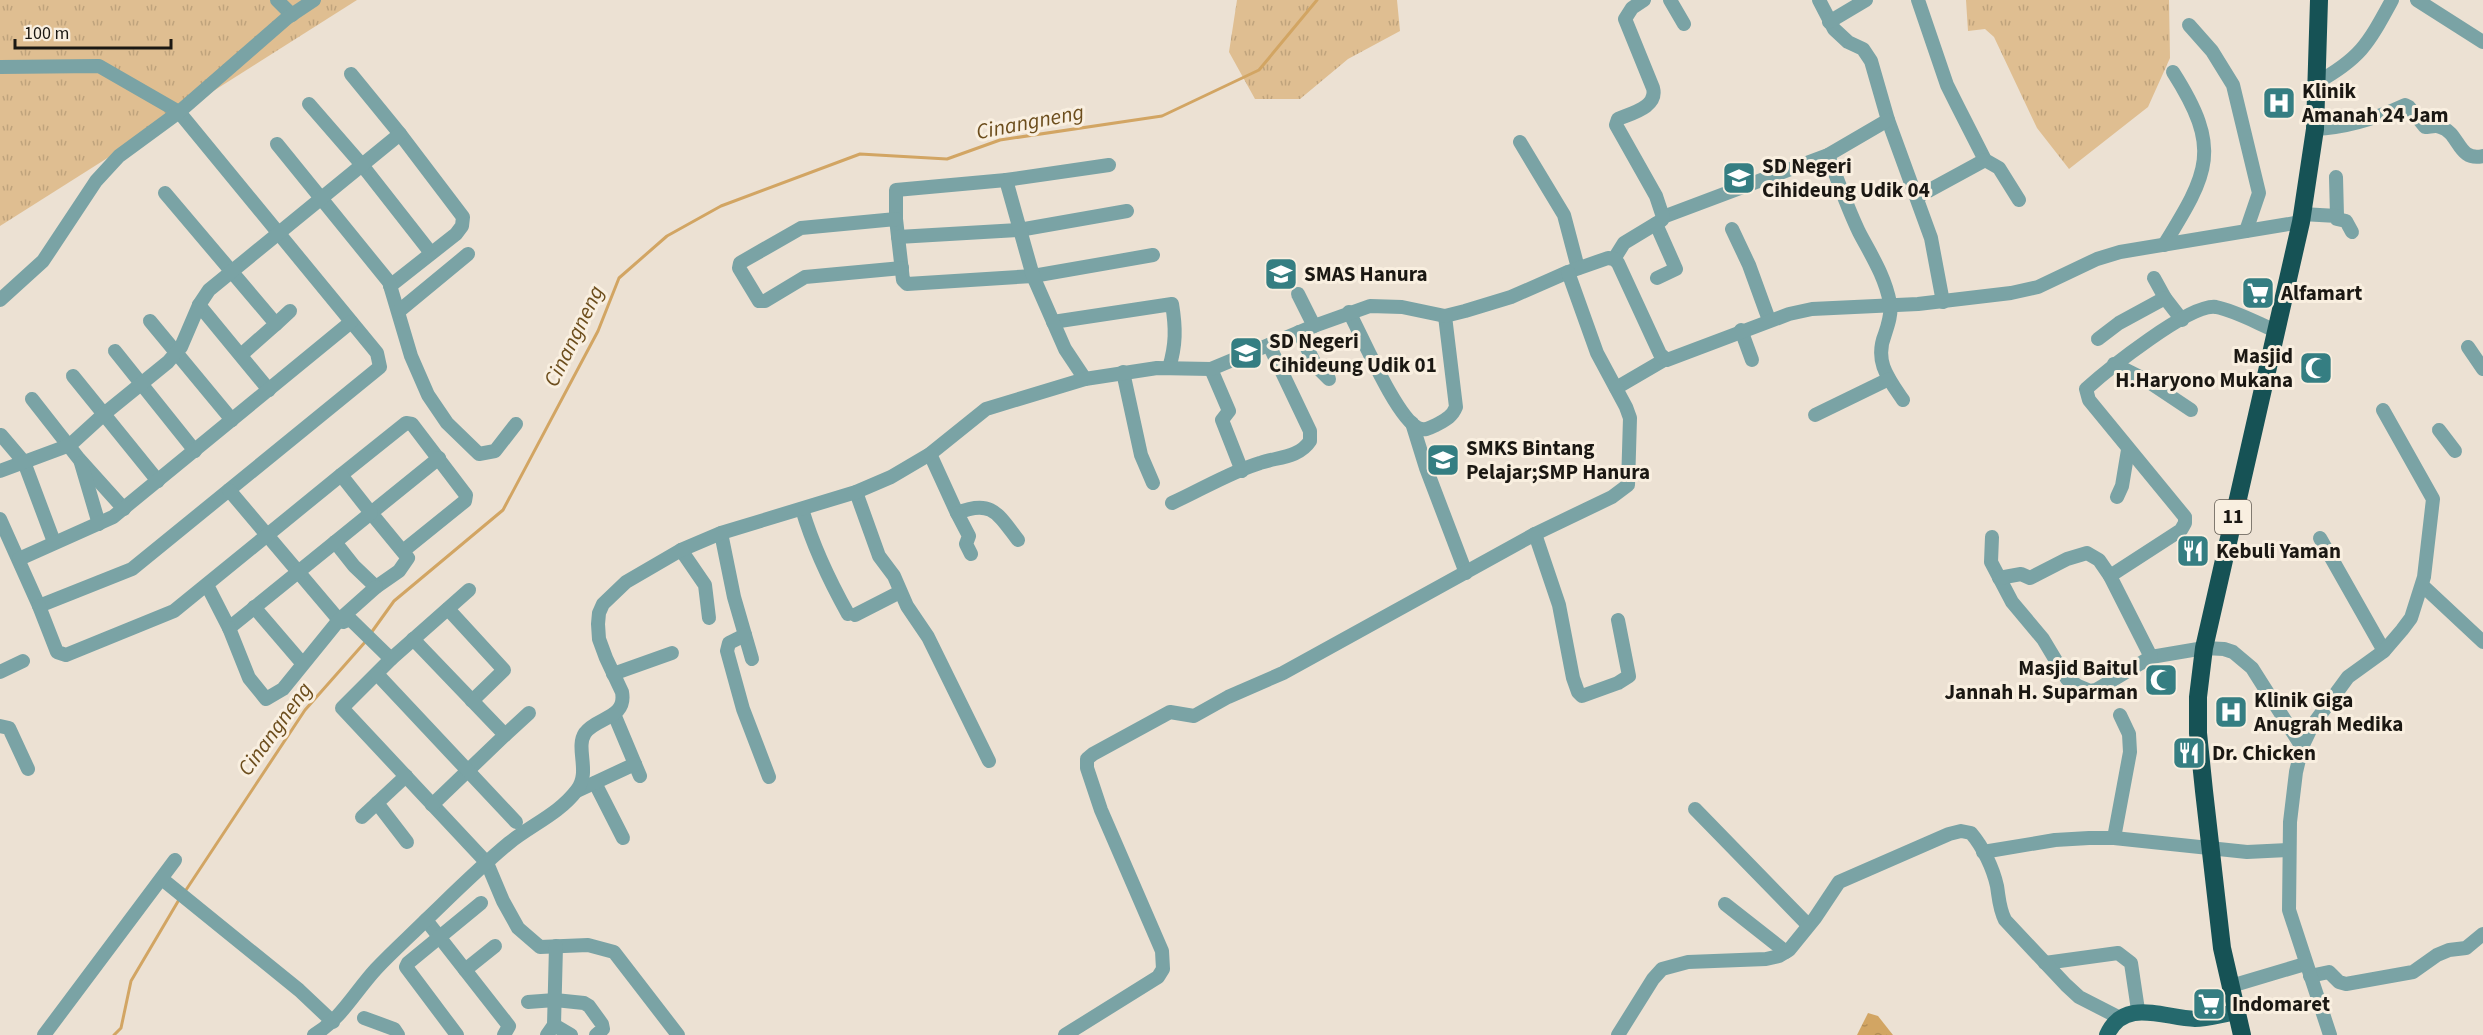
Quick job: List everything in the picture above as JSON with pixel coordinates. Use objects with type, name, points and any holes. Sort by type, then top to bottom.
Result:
[{"type":"highway","name":"11","points":[[2242,1035],[2222,948],[2198,733],[2198,697],[2204,648],[2301,218],[2315,129],[2319,0]]},
{"type":"main road","points":[[2107,1035],[2112,1025],[2120,1018],[2138,1011],[2196,1019],[2236,1012]]},
{"type":"street","points":[[277,0],[292,15]]},
{"type":"street","points":[[0,300],[43,261],[105,169],[179,112],[292,15],[314,0]]},
{"type":"street","points":[[1644,0],[1630,4],[1626,23],[1653,88],[1654,98],[1649,104],[1618,119],[1616,125],[1656,196],[1660,221],[1676,269],[1657,278]]},
{"type":"street","points":[[1670,0],[1684,24]]},
{"type":"street","points":[[1819,0],[1829,22],[1840,35],[1863,49],[1870,57],[1888,120],[1931,238],[1943,302]]},
{"type":"street","points":[[1829,22],[1866,0]]},
{"type":"street","points":[[1918,0],[1947,85],[1985,160],[1999,168],[2019,200]]},
{"type":"street","points":[[2316,82],[2348,64],[2364,49],[2392,0]]},
{"type":"street","points":[[2417,0],[2483,42]]},
{"type":"street","points":[[2189,25],[2212,51],[2233,85],[2259,193],[2246,231]]},
{"type":"street","points":[[0,67],[99,66],[179,112],[376,353],[380,367],[132,569],[39,606]]},
{"type":"street","points":[[2164,245],[2195,190],[2202,174],[2206,152],[2194,108],[2173,72]]},
{"type":"street","points":[[351,74],[400,134],[462,217],[462,226],[456,234],[390,286]]},
{"type":"street","points":[[309,104],[362,165],[431,253]]},
{"type":"street","points":[[2315,129],[2330,129],[2383,115],[2406,105],[2425,127],[2440,126],[2448,130],[2463,153],[2483,156]]},
{"type":"street","points":[[1614,259],[1624,243],[1660,221],[1828,155],[1888,120]]},
{"type":"street","points":[[0,471],[70,445],[177,353],[199,305],[209,290],[400,134]]},
{"type":"street","points":[[1065,1035],[1158,976],[1163,969],[1162,951],[1101,810],[1086,768],[1088,759],[1093,754],[1170,712],[1194,717],[1228,697],[1283,674],[1535,534],[1612,497],[1628,485],[1630,418],[1594,345],[1573,270],[1564,214],[1520,142]]},
{"type":"street","points":[[277,144],[390,286],[411,356],[429,395],[447,423],[479,454],[495,451],[516,424]]},
{"type":"street","points":[[1828,155],[1859,231],[1881,271],[1891,305],[1888,325],[1880,347],[1880,359],[1889,379],[1903,400]]},
{"type":"street","points":[[1917,197],[1985,160]]},
{"type":"street","points":[[1109,165],[1006,180],[896,190],[896,219],[903,280],[913,285],[1033,276],[1153,255]]},
{"type":"street","points":[[2336,177],[2337,219],[2346,221],[2352,232]]},
{"type":"street","points":[[1006,180],[1033,276],[1065,349],[1085,379]]},
{"type":"street","points":[[165,193],[276,324]]},
{"type":"street","points":[[898,237],[1019,230],[1127,211]]},
{"type":"street","points":[[1616,388],[1665,360],[1769,320],[1812,309],[1943,302],[2038,287],[2097,259],[2246,231],[2301,218],[2337,216]]},
{"type":"street","points":[[896,219],[801,228],[740,263],[739,268],[759,301],[765,301],[805,277],[902,268]]},
{"type":"street","points":[[1732,229],[1749,265],[1769,320]]},
{"type":"street","points":[[399,310],[468,255]]},
{"type":"street","points":[[577,791],[584,770],[582,745],[584,735],[590,728],[615,714],[622,703],[622,696],[599,639],[599,613],[603,604],[626,582],[681,550],[766,517],[802,509],[856,492],[891,477],[930,454],[986,409],[1085,379],[1123,372],[1169,368],[1211,369],[1349,312],[1382,305],[1445,316],[1511,297],[1600,260],[1614,259]]},
{"type":"street","points":[[1614,259],[1665,360]]},
{"type":"street","points":[[2154,278],[2165,298],[2182,320]]},
{"type":"street","points":[[1298,294],[1314,326]]},
{"type":"street","points":[[2098,339],[2119,323],[2165,298]]},
{"type":"street","points":[[1053,322],[1172,304],[1176,326],[1176,347],[1169,368]]},
{"type":"street","points":[[199,305],[269,390]]},
{"type":"street","points":[[2110,576],[2181,530],[2185,523],[2182,512],[2128,450],[2086,394],[2086,390],[2114,364],[2195,312],[2214,307],[2276,331]]},
{"type":"street","points":[[241,355],[290,311]]},
{"type":"street","points":[[1349,312],[1391,394],[1412,423],[1419,428],[1427,429],[1450,416],[1456,407],[1445,316]]},
{"type":"street","points":[[150,321],[232,420]]},
{"type":"street","points":[[19,559],[99,524],[124,509],[351,322]]},
{"type":"street","points":[[1741,330],[1752,360]]},
{"type":"street","points":[[1299,332],[1316,366],[1329,378]]},
{"type":"street","points":[[1172,503],[1260,463],[1283,459],[1308,445],[1311,436],[1269,345]]},
{"type":"street","points":[[2468,347],[2483,369]]},
{"type":"street","points":[[115,351],[195,451]]},
{"type":"street","points":[[2114,364],[2146,380],[2191,410]]},
{"type":"street","points":[[1211,369],[1229,411],[1222,420],[1242,471]]},
{"type":"street","points":[[1123,372],[1141,455],[1153,483]]},
{"type":"street","points":[[73,376],[158,481]]},
{"type":"street","points":[[1815,415],[1889,379]]},
{"type":"street","points":[[32,399],[124,509]]},
{"type":"street","points":[[2330,1035],[2289,910],[2288,850],[2296,772],[2302,747],[2312,726],[2348,677],[2384,651],[2411,618],[2422,585],[2433,498],[2383,410]]},
{"type":"street","points":[[1,522],[19,559],[57,652],[66,655],[164,617],[207,585],[266,534],[406,423],[412,424],[466,495],[465,501],[403,551]]},
{"type":"street","points":[[1412,423],[1426,468],[1466,573]]},
{"type":"street","points":[[2439,430],[2455,451]]},
{"type":"street","points":[[1,435],[24,462],[54,542]]},
{"type":"street","points":[[2117,497],[2122,486],[2128,450]]},
{"type":"street","points":[[930,454],[969,536],[966,544],[971,554]]},
{"type":"street","points":[[229,628],[439,458]]},
{"type":"street","points":[[80,459],[99,524]]},
{"type":"street","points":[[207,585],[229,628],[249,678],[266,699],[282,689],[339,620],[376,587],[399,571],[408,558],[341,475]]},
{"type":"street","points":[[229,490],[339,620],[343,622],[350,619],[357,624],[386,654]]},
{"type":"street","points":[[856,492],[873,544],[894,576],[907,606],[928,637],[989,761]]},
{"type":"street","points":[[957,513],[975,507],[989,508],[997,513],[1018,540]]},
{"type":"street","points":[[802,509],[822,565],[851,614],[900,592]]},
{"type":"street","points":[[720,533],[752,659]]},
{"type":"street","points":[[1535,534],[1559,605],[1573,678],[1582,696],[1618,683],[1629,676],[1618,620]]},
{"type":"street","points":[[1992,537],[1990,555],[1999,578],[2012,602],[2043,639],[2067,679],[2090,691],[2096,690],[2151,657],[2204,648],[2224,649],[2233,652],[2252,668],[2302,747]]},
{"type":"street","points":[[2320,538],[2384,651]]},
{"type":"street","points":[[335,542],[354,566],[376,587]]},
{"type":"street","points":[[681,550],[705,585],[709,618]]},
{"type":"street","points":[[1999,578],[2021,574],[2030,578],[2067,559],[2087,553],[2099,560],[2110,576],[2151,657]]},
{"type":"street","points":[[2422,585],[2483,642]]},
{"type":"street","points":[[469,590],[413,639],[386,654],[377,674],[342,708],[487,863],[503,901],[518,928],[540,947],[588,945],[614,952],[678,1035]]},
{"type":"street","points":[[254,607],[302,663]]},
{"type":"street","points":[[448,609],[504,670],[472,701]]},
{"type":"street","points":[[745,635],[729,643],[727,651],[742,709],[769,777]]},
{"type":"street","points":[[413,639],[505,735]]},
{"type":"street","points":[[613,675],[672,653]]},
{"type":"street","points":[[0,672],[23,661]]},
{"type":"street","points":[[377,674],[516,822]]},
{"type":"street","points":[[432,805],[529,712]]},
{"type":"street","points":[[314,1035],[333,1022],[375,971],[426,920],[515,838],[557,810],[577,791],[638,770],[615,714]]},
{"type":"street","points":[[2114,838],[2130,752],[2129,734],[2120,715]]},
{"type":"street","points":[[0,726],[9,728],[28,769]]},
{"type":"street","points":[[362,817],[406,776]]},
{"type":"street","points":[[595,783],[623,838]]},
{"type":"street","points":[[377,803],[407,842]]},
{"type":"street","points":[[1695,809],[1808,925]]},
{"type":"street","points":[[1618,1035],[1653,979],[1662,969],[1688,962],[1766,959],[1786,952],[1839,882],[1949,834],[1961,831],[1971,833],[1983,852],[1994,875],[1999,906],[2005,920],[2079,997],[2120,1018]]},
{"type":"street","points":[[1983,852],[2070,838],[2114,838],[2247,852],[2288,850]]},
{"type":"street","points":[[44,1035],[175,860]]},
{"type":"street","points":[[162,879],[299,990],[333,1022]]},
{"type":"street","points":[[457,1035],[406,967],[482,903]]},
{"type":"street","points":[[1725,904],[1786,952]]},
{"type":"street","points":[[426,920],[509,1026],[504,1035]]},
{"type":"street","points":[[2231,986],[2308,970],[2329,972],[2339,982],[2346,984],[2413,972],[2437,955],[2449,950],[2466,948],[2483,934]]},
{"type":"street","points":[[465,970],[495,946]]},
{"type":"street","points":[[556,946],[555,1000],[550,1030],[571,1035]]},
{"type":"street","points":[[2045,963],[2118,953],[2131,963],[2138,1011]]},
{"type":"street","points":[[528,1002],[555,1000],[584,1003],[589,1006],[602,1024],[603,1029],[596,1035]]},
{"type":"street","points":[[364,1018],[394,1029],[398,1035]]},
{"type":"green space","points":[[0,0],[357,0],[0,226]]},
{"type":"green space","points":[[1237,0],[1397,0],[1400,31],[1348,59],[1300,99],[1255,99],[1229,52]]},
{"type":"green space","points":[[1966,0],[2169,0],[2170,58],[2148,107],[2069,169],[2037,128],[1994,37],[1985,29],[1968,31]]},
{"type":"water","points":[[1868,1013],[1878,1016],[1893,1035],[1857,1035]]},
{"type":"waterway","name":"Cinangneng","points":[[371,633],[394,601],[503,510],[598,331],[619,278],[667,236],[721,206],[860,154],[947,159],[1000,140],[1162,116],[1259,70],[1317,0]]},
{"type":"waterway","name":"Cinangneng","points":[[184,893],[305,710],[366,641]]},
{"type":"waterway","name":"Cinangneng","points":[[114,1035],[121,1028],[131,981],[180,898]]},
{"type":"place","name":"Klinik Amanah 24 Jam","points":[[2279,103]]},
{"type":"place","name":"SD Negeri Cihideung Udik 04","points":[[1739,178]]},
{"type":"place","name":"SMAS Hanura","points":[[1281,274]]},
{"type":"place","name":"Alfamart","points":[[2258,293]]},
{"type":"place","name":"SD Negeri Cihideung Udik 01","points":[[1246,353]]},
{"type":"place","name":"Masjid H.Haryono Mukana","points":[[2316,368]]},
{"type":"place","name":"SMKS Bintang Pelajar;SMP Hanura","points":[[1443,460]]},
{"type":"place","name":"Kebuli Yaman","points":[[2193,551]]},
{"type":"place","name":"Masjid Baitul Jannah H. Suparman","points":[[2161,680]]},
{"type":"place","name":"Klinik Giga Anugrah Medika","points":[[2231,712]]},
{"type":"place","name":"Dr. Chicken","points":[[2189,753]]},
{"type":"place","name":"Indomaret","points":[[2209,1004]]}]
